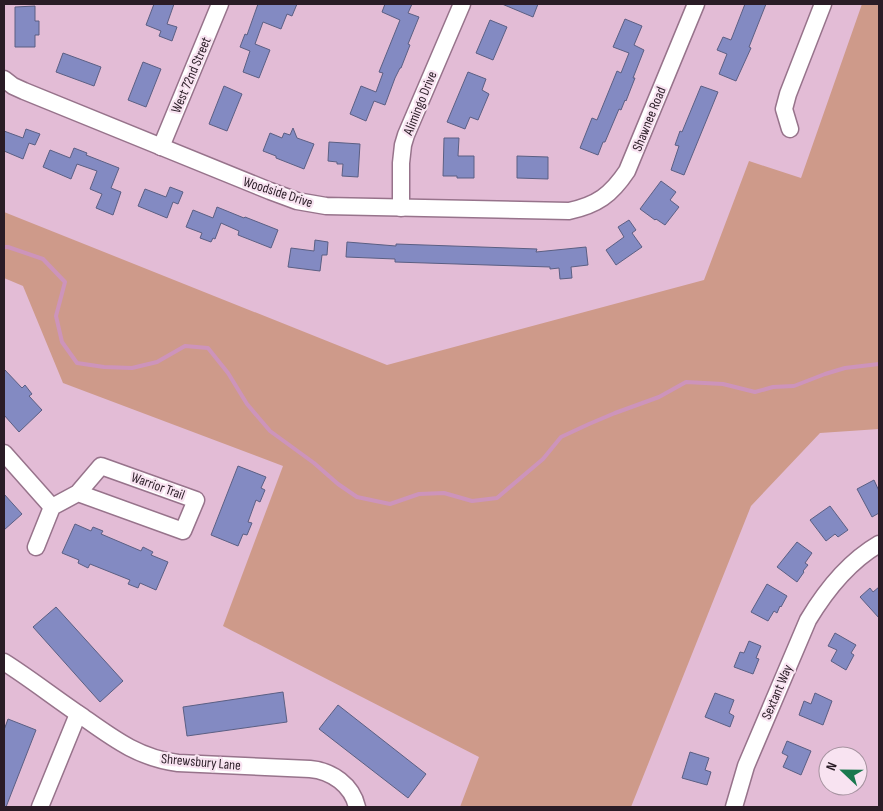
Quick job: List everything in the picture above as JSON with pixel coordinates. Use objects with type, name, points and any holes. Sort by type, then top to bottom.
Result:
[{"type":"street","name":"West 72nd Street","points":[[161,147],[220,4]]},
{"type":"street","name":"Alimingo Drive","points":[[401,208],[403,145],[462,4]]},
{"type":"street","name":"Shawnee Road","points":[[573,210],[603,198],[613,190],[627,172],[696,4]]},
{"type":"street","points":[[790,129],[784,109],[823,4]]},
{"type":"street","name":"Woodside Drive","points":[[4,79],[18,89],[296,201],[326,206],[573,210]]},
{"type":"street","points":[[4,454],[52,507],[36,547]]},
{"type":"street","name":"Warrior Trail","points":[[52,507],[78,493],[101,466],[196,500],[183,532],[78,493]]},
{"type":"street","name":"Sextant Way","points":[[734,807],[746,766],[808,620],[834,583],[858,560],[879,544]]},
{"type":"street","name":"Shrewsbury Lane","points":[[4,662],[120,743],[148,756],[178,762],[316,769],[326,772],[341,781],[349,789],[356,803]]},
{"type":"street","points":[[40,807],[78,714]]},
{"type":"shaded area","points":[[862,4],[879,4],[879,429],[820,433],[751,506],[631,807],[460,807],[479,757],[223,626],[283,466],[63,383],[23,286],[4,278],[4,212],[387,365],[704,280],[749,161],[801,178]]},
{"type":"building","points":[[154,4],[174,4],[167,24],[177,27],[172,41],[159,36],[161,31],[146,25]]},
{"type":"building","points":[[258,4],[297,4],[292,16],[287,14],[281,29],[263,22],[255,44],[270,50],[259,78],[243,72],[250,51],[240,47],[245,34],[247,35]]},
{"type":"building","points":[[385,4],[412,4],[408,13],[419,17],[408,44],[410,45],[385,105],[374,101],[366,121],[350,114],[361,86],[376,92],[383,73],[379,72],[400,20],[382,12]]},
{"type":"building","points":[[502,4],[538,4],[533,17]]},
{"type":"building","points":[[745,4],[766,4],[749,47],[751,48],[736,81],[719,74],[727,54],[717,50],[723,37],[731,40]]},
{"type":"building","points":[[35,6],[35,21],[39,21],[39,35],[35,35],[35,47],[15,47],[15,7]]},
{"type":"building","points":[[625,19],[642,26],[634,45],[644,50],[626,101],[621,110],[619,109],[598,155],[580,148],[592,118],[597,120],[617,71],[621,73],[629,53],[613,47]]},
{"type":"building","points":[[490,20],[507,27],[493,60],[476,53]]},
{"type":"building","points":[[63,53],[101,67],[94,86],[56,72]]},
{"type":"building","points":[[143,62],[161,69],[146,107],[128,100]]},
{"type":"building","points":[[468,72],[486,79],[482,90],[489,94],[478,120],[470,117],[465,129],[447,122]]},
{"type":"building","points":[[224,86],[242,94],[227,131],[209,124]]},
{"type":"building","points":[[701,86],[718,92],[684,175],[671,170],[679,146],[675,145]]},
{"type":"building","points":[[293,128],[297,138],[314,144],[304,169],[263,151],[270,133],[282,138],[284,133],[290,135]]},
{"type":"building","points":[[26,129],[40,134],[35,145],[29,143],[23,159],[4,151],[4,131],[23,138]]},
{"type":"building","points":[[444,138],[459,138],[458,156],[474,156],[474,178],[443,176]]},
{"type":"building","points":[[329,142],[360,144],[358,177],[342,176],[343,164],[328,161]]},
{"type":"building","points":[[74,148],[87,153],[86,155],[119,168],[111,188],[121,192],[113,215],[96,208],[102,194],[90,189],[97,171],[77,164],[71,179],[43,167],[50,150],[70,158]]},
{"type":"building","points":[[517,156],[548,157],[548,179],[517,178]]},
{"type":"building","points":[[661,181],[676,192],[670,200],[679,207],[665,225],[640,209]]},
{"type":"building","points":[[170,187],[183,192],[178,204],[173,202],[167,218],[138,206],[145,189],[166,197]]},
{"type":"building","points":[[217,207],[278,230],[271,248],[238,235],[239,231],[221,223],[215,239],[213,238],[211,242],[200,238],[202,233],[186,227],[193,210],[213,218]]},
{"type":"building","points":[[629,220],[636,230],[632,233],[642,247],[616,265],[606,250],[624,237],[618,227]]},
{"type":"building","points":[[315,240],[328,242],[327,255],[322,255],[320,271],[288,267],[291,248],[314,251]]},
{"type":"building","points":[[347,242],[396,246],[396,244],[537,249],[536,252],[586,247],[588,265],[571,267],[572,278],[560,279],[559,268],[550,269],[550,267],[395,262],[395,259],[346,257]]},
{"type":"building","points":[[4,369],[22,388],[25,385],[32,394],[29,396],[42,410],[19,432],[4,415]]},
{"type":"building","points":[[238,466],[266,477],[261,488],[265,490],[260,502],[256,500],[248,522],[252,523],[247,535],[243,534],[238,546],[211,535]]},
{"type":"building","points":[[874,480],[879,491],[879,513],[872,517],[857,489]]},
{"type":"building","points":[[4,494],[22,514],[4,530]]},
{"type":"building","points":[[830,506],[848,530],[838,537],[835,534],[826,541],[810,520]]},
{"type":"building","points":[[75,524],[91,531],[93,527],[103,531],[101,534],[141,551],[143,547],[153,552],[151,555],[168,562],[156,590],[140,583],[138,588],[128,584],[130,580],[90,564],[88,568],[78,563],[79,560],[62,553]]},
{"type":"building","points":[[797,542],[812,553],[805,563],[808,565],[797,582],[777,567]]},
{"type":"building","points":[[767,584],[787,596],[777,613],[774,611],[768,621],[751,612]]},
{"type":"building","points":[[879,587],[879,618],[860,597],[870,588],[873,592]]},
{"type":"building","points":[[56,607],[123,681],[100,702],[33,627]]},
{"type":"building","points":[[835,633],[856,645],[851,653],[854,655],[846,670],[831,661],[837,650],[828,646]]},
{"type":"building","points":[[749,641],[761,646],[756,658],[759,659],[753,674],[734,667],[740,652],[744,653]]},
{"type":"building","points":[[283,692],[287,722],[187,736],[183,707]]},
{"type":"building","points":[[715,693],[734,700],[729,713],[734,716],[730,727],[705,717]]},
{"type":"building","points":[[815,693],[832,701],[823,725],[799,715],[804,701],[811,704]]},
{"type":"building","points":[[338,705],[426,774],[408,798],[319,729]]},
{"type":"building","points":[[8,719],[36,730],[6,807],[4,807],[4,730]]},
{"type":"building","points":[[787,741],[811,751],[801,775],[783,767],[788,756],[782,753]]},
{"type":"building","points":[[690,752],[709,758],[705,770],[711,772],[707,785],[682,778]]},
{"type":"waterway","points":[[4,247],[43,259],[65,282],[56,316],[62,342],[77,363],[104,367],[132,368],[157,362],[185,346],[208,348],[228,373],[247,404],[270,431],[357,497],[390,504],[419,494],[444,493],[472,501],[497,498],[543,459],[561,437],[615,413],[659,397],[686,382],[723,384],[755,392],[773,387],[794,386],[845,368],[879,364]]}]
